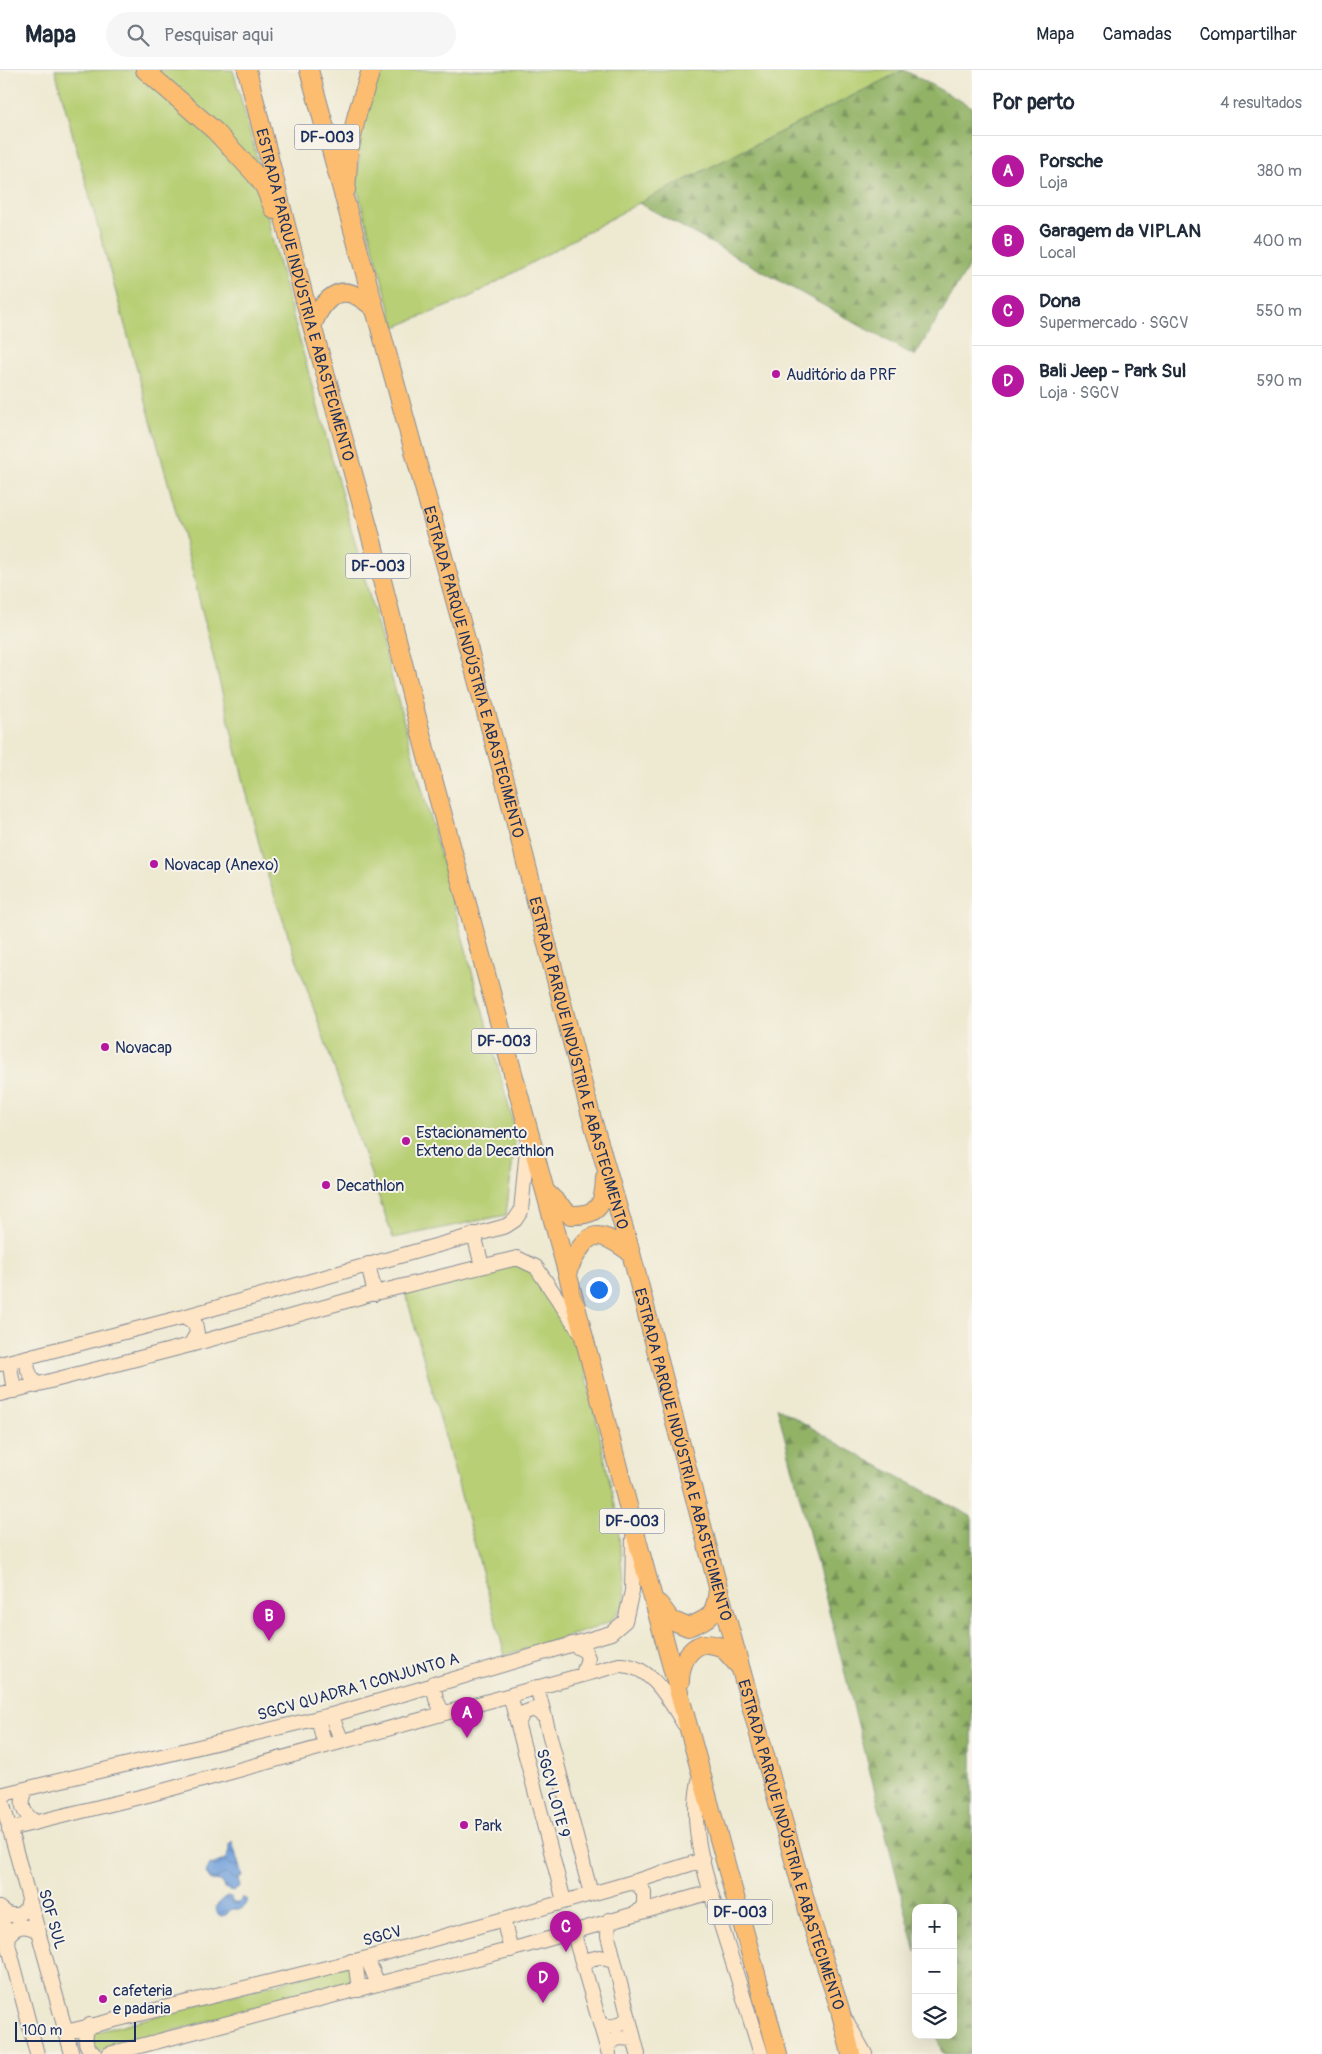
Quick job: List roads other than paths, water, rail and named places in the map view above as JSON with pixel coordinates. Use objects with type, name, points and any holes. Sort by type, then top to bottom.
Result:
[{"type":"highway","points":[[145,70],[215,131],[264,186],[304,297]]},
{"type":"highway","name":"ESTRADA PARQUE INDÚSTRIA E ABASTECIMENTO","points":[[247,70],[304,297],[372,541],[426,753],[568,1272],[633,1525],[702,1770],[778,2054]]},
{"type":"highway","name":"ESTRADA PARQUE INDÚSTRIA E ABASTECIMENTO","points":[[309,70],[509,793],[718,1587],[809,1914],[839,2006],[851,2054]]},
{"type":"highway","points":[[345,204],[349,151],[357,114],[371,70]]},
{"type":"highway","points":[[313,324],[321,306],[334,295],[346,293],[356,295],[374,308]]},
{"type":"highway","points":[[545,1191],[570,1215],[590,1214],[598,1208],[604,1197],[606,1166]]},
{"type":"highway","points":[[568,1272],[583,1242],[593,1237],[603,1236],[613,1240],[631,1253]]},
{"type":"highway","points":[[655,1600],[671,1620],[688,1627],[706,1620],[716,1608],[718,1587]]},
{"type":"highway","points":[[681,1695],[680,1675],[683,1663],[689,1652],[704,1644],[722,1647],[742,1672]]},
{"type":"street","points":[[14,1391],[13,1378],[4,1364],[183,1317],[506,1226],[515,1220],[521,1211],[529,1129]]},
{"type":"street","points":[[474,1234],[482,1266]]},
{"type":"street","points":[[0,1394],[190,1345],[374,1294],[517,1258],[536,1267],[584,1338]]},
{"type":"street","points":[[368,1264],[374,1294]]},
{"type":"street","points":[[208,1309],[202,1322],[204,1330],[215,1338]]},
{"type":"street","points":[[183,1317],[195,1323],[197,1333],[190,1345]]},
{"type":"street","points":[[31,1356],[27,1360],[28,1370],[36,1386]]},
{"type":"street","name":"SGCV QUADRA 1 CONJUNTO A","points":[[0,1795],[334,1714],[433,1683],[611,1632],[626,1621],[632,1591],[633,1525]]},
{"type":"street","points":[[572,1644],[585,1651],[588,1658],[583,1674]]},
{"type":"street","points":[[9,1829],[148,1794],[619,1665],[628,1665],[647,1674],[672,1705],[694,1742]]},
{"type":"street","points":[[433,1683],[436,1699],[443,1713]]},
{"type":"street","name":"SGCV LOTE 9","points":[[537,1687],[591,1894]]},
{"type":"street","name":"SGCV LOTE 9","points":[[510,1695],[564,1901]]},
{"type":"street","points":[[518,1724],[523,1713],[534,1709],[545,1717]]},
{"type":"street","points":[[334,1714],[334,1722],[342,1741]]},
{"type":"street","points":[[318,1718],[326,1746]]},
{"type":"street","points":[[702,1770],[696,1790],[696,1821],[703,1860],[711,1892],[761,2054]]},
{"type":"street","points":[[28,1789],[21,1800],[22,1806],[28,1817],[36,1822]]},
{"type":"street","name":"SOF SUL","points":[[0,1795],[72,2054]]},
{"type":"street","name":"SGCV","points":[[66,2032],[371,1956],[631,1883],[703,1860]]},
{"type":"street","points":[[631,1883],[637,1884],[644,1892],[644,1904],[638,1912]]},
{"type":"street","points":[[109,2054],[511,1950],[609,1920],[711,1892]]},
{"type":"street","points":[[0,1908],[9,1915],[19,1915],[28,1908],[29,1899]]},
{"type":"street","points":[[0,1913],[37,2054]]},
{"type":"street","points":[[503,1919],[511,1950]]},
{"type":"street","points":[[609,1920],[608,1936],[613,1961],[638,2054]]},
{"type":"street","points":[[7,1938],[10,1932],[20,1926],[32,1928],[38,1932]]},
{"type":"street","points":[[573,1931],[608,2050]]},
{"type":"street","points":[[371,1956],[369,1963],[378,1984]]},
{"type":"street","points":[[584,1967],[590,1960],[595,1958],[600,1957],[613,1961]]},
{"type":"street","points":[[351,1961],[356,1966],[359,1990]]},
{"type":"street","points":[[839,2006],[865,2054]]},
{"type":"street","points":[[601,2024],[616,2027],[628,2018]]},
{"type":"street","points":[[90,2025],[85,2035],[88,2047],[94,2054]]},
{"type":"street","points":[[608,2050],[618,2038],[634,2039]]},
{"type":"water","points":[[232,1841],[242,1876],[238,1878],[240,1886],[233,1891],[224,1888],[221,1881],[211,1880],[206,1873],[209,1866],[226,1859],[229,1844]]},
{"type":"water","points":[[227,1896],[231,1897],[233,1902],[240,1902],[242,1897],[247,1900],[246,1905],[241,1909],[231,1909],[226,1915],[221,1916],[217,1913],[216,1906]]},
{"type":"place","name":"Auditório da PRF","points":[[776,374]]},
{"type":"place","name":"Novacap (Anexo)","points":[[154,864]]},
{"type":"place","name":"Novacap","points":[[105,1047]]},
{"type":"place","name":"Estacionamento Exteno da Decathlon","points":[[406,1141]]},
{"type":"place","name":"Decathlon","points":[[326,1185]]},
{"type":"place","name":"Garagem da VIPLAN","points":[[269,1641]]},
{"type":"place","name":"Porsche","points":[[467,1738]]},
{"type":"place","name":"Park","points":[[464,1825]]},
{"type":"place","name":"Dona","points":[[566,1952]]},
{"type":"place","name":"cafeteria e padaria","points":[[103,1999]]},
{"type":"place","name":"Bali Jeep - Park Sul","points":[[543,2003]]}]
